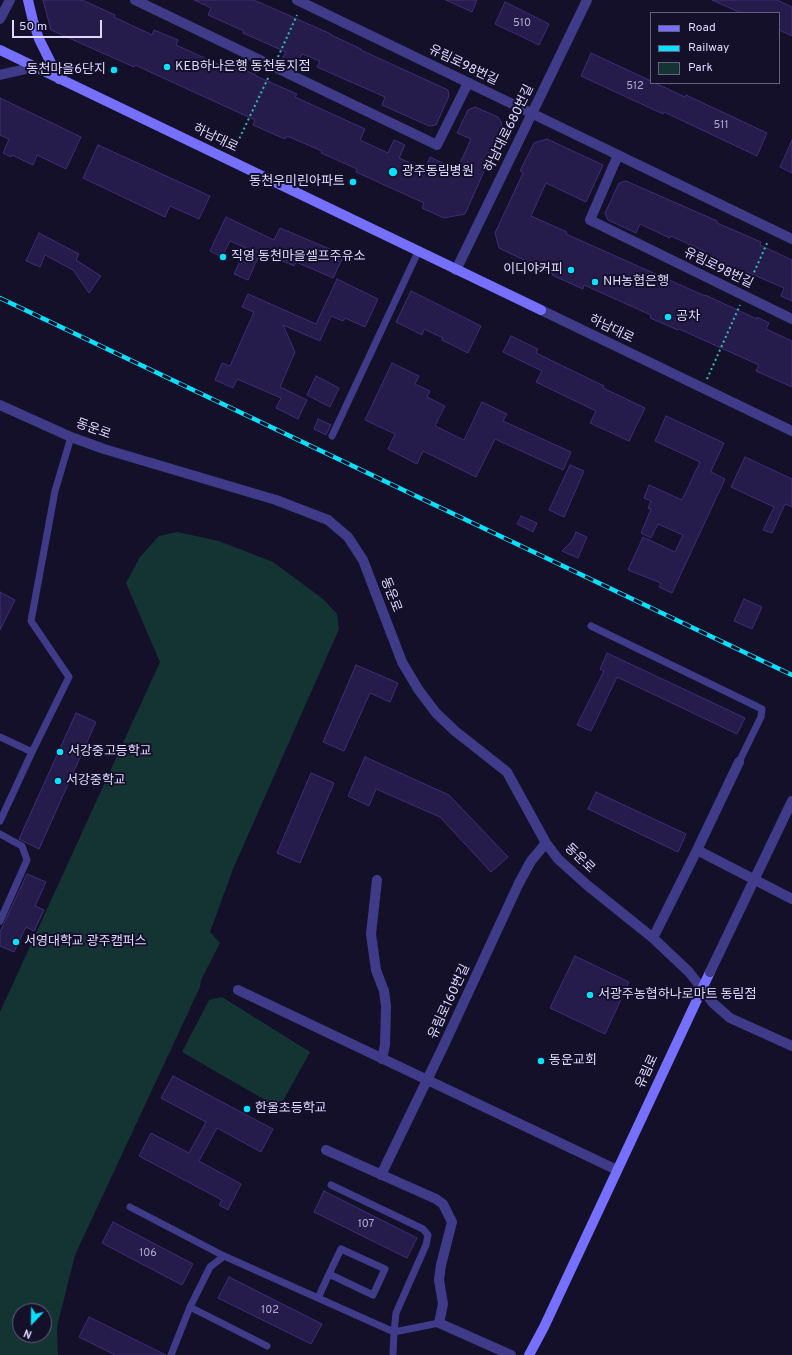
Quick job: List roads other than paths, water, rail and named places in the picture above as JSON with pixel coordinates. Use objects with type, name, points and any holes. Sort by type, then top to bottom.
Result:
[{"type":"main road","points":[[28,0],[39,39],[59,79]]},
{"type":"main road","name":"하남대로","points":[[0,50],[540,310]]},
{"type":"main road","name":"유림로","points":[[529,1355],[544,1327],[710,972]]},
{"type":"street","points":[[0,19],[10,0]]},
{"type":"street","points":[[135,0],[437,145],[468,83]]},
{"type":"street","name":"유림로98번길","points":[[297,0],[792,239]]},
{"type":"street","name":"하남대로680번길","points":[[456,270],[587,0]]},
{"type":"street","points":[[0,75],[35,67]]},
{"type":"street","name":"유림로98번길","points":[[618,154],[590,220],[792,319]]},
{"type":"street","name":"하남대로","points":[[540,310],[792,431]]},
{"type":"street","name":"동운로","points":[[0,405],[71,437],[138,460],[276,500],[328,520],[348,537],[363,560],[402,662],[418,689],[436,713],[455,731],[506,772],[546,843],[558,859],[587,885],[653,938],[689,972],[713,1003],[730,1018],[792,1046]]},
{"type":"street","points":[[653,938],[739,762]]},
{"type":"street","name":"유림로","points":[[710,972],[792,801]]},
{"type":"street","name":"유림로160번길","points":[[381,1175],[519,883],[531,861],[546,843]]},
{"type":"street","points":[[697,850],[792,898]]},
{"type":"street","points":[[377,880],[371,934],[376,970],[384,990],[386,1006],[385,1046],[382,1059]]},
{"type":"street","points":[[238,990],[617,1170]]},
{"type":"street","points":[[326,1150],[436,1199],[443,1204],[452,1222],[441,1265],[439,1280],[443,1304],[439,1323],[511,1355]]},
{"type":"lane","points":[[332,436],[418,252]]},
{"type":"lane","points":[[0,821],[69,677],[31,620],[55,491],[71,437]]},
{"type":"lane","points":[[592,626],[762,709],[761,717],[739,762]]},
{"type":"lane","points":[[0,737],[32,752]]},
{"type":"lane","points":[[0,834],[22,846],[27,860],[0,921]]},
{"type":"lane","points":[[331,1185],[423,1229],[428,1235],[426,1245],[396,1313],[393,1355]]},
{"type":"lane","points":[[130,1207],[224,1256],[394,1332],[439,1323]]},
{"type":"lane","points":[[318,1298],[329,1274],[341,1248],[385,1269],[372,1295],[329,1274]]},
{"type":"lane","points":[[171,1355],[190,1307],[210,1267],[224,1256]]},
{"type":"lane","points":[[190,1307],[267,1346]]},
{"type":"railway","points":[[0,298],[792,675]]},
{"type":"place","name":"KEB하나은행 동천동지점","points":[[167,67]]},
{"type":"place","name":"동천마을6단지","points":[[114,70]]},
{"type":"place","name":"광주동림병원","points":[[393,172]]},
{"type":"place","name":"동천우미린아파트","points":[[353,182]]},
{"type":"place","name":"직영 동천마을셀프주유소","points":[[223,257]]},
{"type":"place","name":"이디야커피","points":[[571,270]]},
{"type":"place","name":"NH농협은행","points":[[595,282]]},
{"type":"place","name":"공차","points":[[668,317]]},
{"type":"place","name":"서강중고등학교","points":[[60,752]]},
{"type":"place","name":"서강중학교","points":[[58,781]]},
{"type":"place","name":"서영대학교 광주캠퍼스","points":[[16,942]]},
{"type":"place","name":"서광주농협하나로마트 동림점","points":[[590,995]]},
{"type":"place","name":"동운교회","points":[[541,1061]]},
{"type":"place","name":"한울초등학교","points":[[247,1109]]}]
